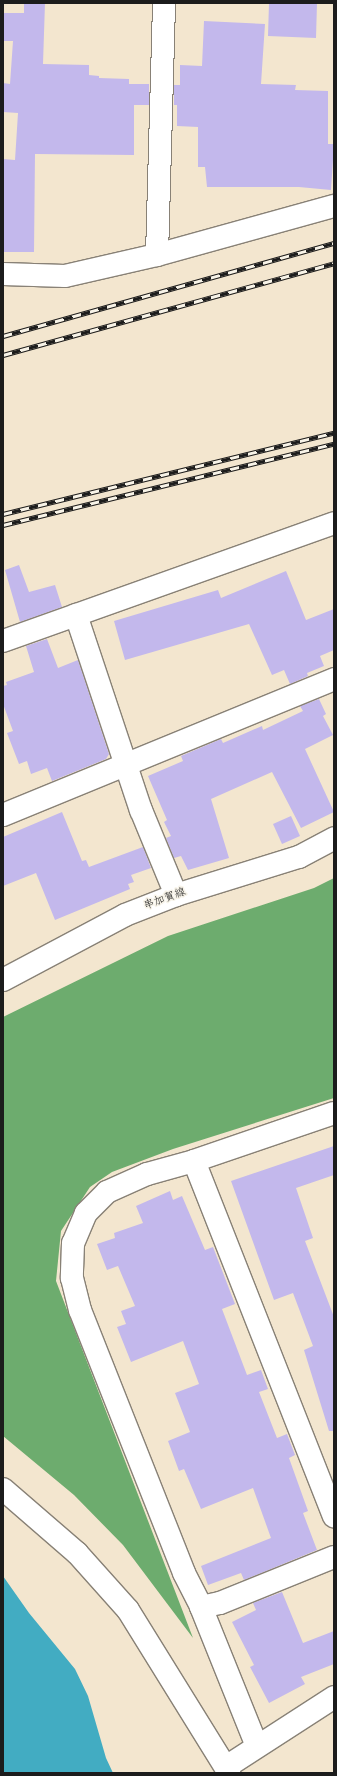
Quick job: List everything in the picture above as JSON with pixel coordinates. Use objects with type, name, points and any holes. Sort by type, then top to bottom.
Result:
[{"type":"street","points":[[157,255],[164,3]]},
{"type":"street","points":[[3,274],[65,276],[157,255],[334,206]]},
{"type":"street","points":[[3,641],[334,523]]},
{"type":"street","points":[[76,615],[127,763],[141,810],[176,895]]},
{"type":"street","points":[[3,815],[334,679]]},
{"type":"street","name":"串加賀線","points":[[3,980],[124,914],[176,895],[299,857],[334,838]]},
{"type":"street","points":[[257,1746],[202,1607],[184,1573],[80,1310],[72,1278],[73,1243],[86,1213],[106,1192],[147,1174],[194,1161],[334,1113]]},
{"type":"street","points":[[194,1161],[334,1516]]},
{"type":"street","points":[[3,1489],[77,1552],[128,1610],[228,1770],[257,1746],[334,1697]]},
{"type":"street","points":[[202,1607],[220,1603],[334,1557]]},
{"type":"green space","points":[[334,878],[334,1098],[173,1149],[112,1172],[90,1187],[61,1231],[56,1281],[193,1638],[123,1545],[74,1495],[3,1436],[3,1017],[168,936],[314,888]]},
{"type":"water","points":[[3,1576],[29,1613],[75,1669],[88,1696],[106,1758],[113,1773],[3,1773]]},
{"type":"building","points":[[24,3],[45,3],[43,64],[89,65],[89,75],[99,76],[99,78],[129,79],[129,84],[149,84],[149,105],[134,105],[134,155],[35,154],[34,252],[3,252],[3,159],[15,160],[18,113],[3,112],[3,83],[10,84],[13,41],[3,41],[3,13],[24,13]]},
{"type":"building","points":[[269,3],[317,3],[316,38],[268,36]]},
{"type":"building","points":[[204,21],[265,24],[261,84],[296,85],[295,90],[328,91],[328,144],[334,144],[331,190],[299,187],[207,187],[205,167],[198,167],[198,127],[177,126],[177,105],[174,105],[174,85],[180,85],[180,65],[202,66]]},
{"type":"building","points":[[19,565],[29,592],[55,585],[62,607],[20,622],[5,570]]},
{"type":"building","points":[[286,571],[306,620],[334,609],[334,650],[320,656],[324,666],[307,673],[308,676],[290,684],[284,670],[272,675],[249,624],[125,660],[114,621],[218,590],[221,598]]},
{"type":"building","points":[[47,639],[58,668],[78,660],[109,754],[106,759],[52,781],[47,768],[31,774],[27,761],[19,764],[7,733],[13,731],[3,704],[3,686],[7,685],[6,682],[34,672],[26,646]]},
{"type":"building","points":[[319,699],[326,714],[323,716],[333,735],[305,749],[334,812],[301,828],[272,772],[211,799],[229,858],[188,870],[181,856],[174,858],[166,838],[171,836],[164,822],[167,820],[148,776],[183,761],[181,756],[221,739],[223,743],[262,726],[263,730],[303,711],[300,706]]},
{"type":"building","points":[[62,812],[82,861],[86,860],[89,867],[143,847],[151,868],[131,875],[134,882],[128,884],[130,889],[55,920],[36,873],[3,886],[3,837]]},
{"type":"building","points":[[291,816],[300,836],[282,844],[273,824]]},
{"type":"building","points":[[334,1146],[334,1175],[296,1188],[313,1238],[305,1241],[334,1317],[334,1431],[329,1431],[304,1350],[313,1346],[293,1293],[274,1300],[231,1181]]},
{"type":"building","points":[[170,1191],[173,1200],[182,1196],[205,1250],[213,1247],[235,1304],[222,1309],[247,1375],[261,1370],[268,1389],[259,1392],[277,1438],[287,1434],[295,1455],[289,1458],[308,1511],[303,1513],[317,1550],[244,1580],[241,1573],[208,1585],[201,1566],[271,1538],[253,1488],[201,1509],[184,1469],[179,1471],[168,1441],[190,1432],[175,1393],[199,1384],[183,1341],[131,1362],[117,1327],[126,1324],[121,1311],[135,1306],[118,1266],[107,1270],[97,1244],[115,1238],[114,1233],[143,1223],[136,1206]]},
{"type":"building","points":[[282,1592],[303,1643],[334,1631],[334,1664],[301,1677],[305,1684],[269,1703],[250,1667],[254,1665],[232,1622],[256,1610],[253,1603]]},
{"type":"railway","points":[[3,336],[334,243]]},
{"type":"railway","points":[[3,355],[334,263]]},
{"type":"railway","points":[[3,514],[334,433]]},
{"type":"railway","points":[[3,525],[334,444]]}]
